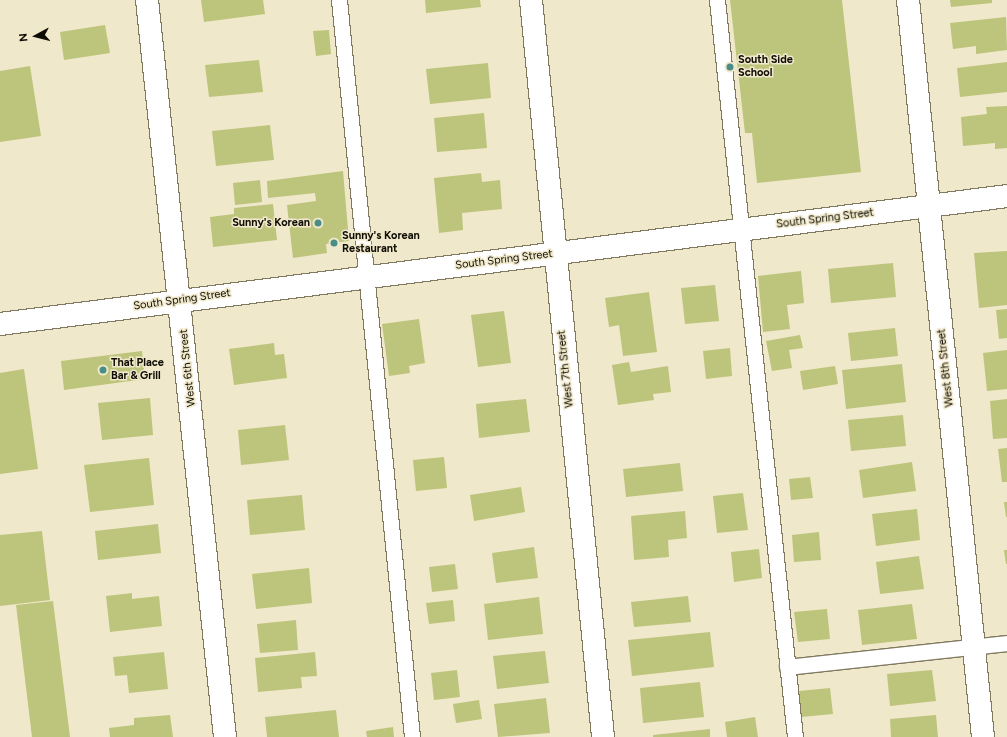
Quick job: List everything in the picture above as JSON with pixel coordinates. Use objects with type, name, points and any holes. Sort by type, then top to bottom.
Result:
[{"type":"street","name":"West 6th Street","points":[[147,0],[181,301],[225,737]]},
{"type":"street","name":"West 7th Street","points":[[531,0],[602,737]]},
{"type":"street","name":"West 8th Street","points":[[908,0],[983,737]]},
{"type":"street","name":"South Spring Street","points":[[0,324],[1007,196]]},
{"type":"lane","points":[[339,0],[368,277],[412,737]]},
{"type":"lane","points":[[717,0],[740,230],[795,737]]},
{"type":"lane","points":[[787,667],[1007,643]]},
{"type":"building","points":[[201,0],[263,0],[265,14],[204,22]]},
{"type":"building","points":[[425,0],[480,0],[481,7],[426,13]]},
{"type":"building","points":[[730,0],[842,0],[861,172],[757,183],[752,133],[745,133]]},
{"type":"building","points":[[950,0],[992,0],[992,3],[951,7]]},
{"type":"building","points":[[1006,17],[1007,50],[976,54],[976,46],[953,49],[950,23]]},
{"type":"building","points":[[105,25],[110,53],[64,60],[60,32]]},
{"type":"building","points":[[329,30],[331,54],[316,56],[313,31]]},
{"type":"building","points":[[259,60],[263,92],[209,97],[205,65]]},
{"type":"building","points":[[1007,62],[1007,92],[960,97],[957,68]]},
{"type":"building","points":[[488,63],[491,98],[430,104],[426,69]]},
{"type":"building","points":[[30,66],[41,136],[0,142],[0,71]]},
{"type":"building","points":[[1007,106],[1007,148],[995,149],[995,143],[963,146],[961,117],[987,114],[986,107]]},
{"type":"building","points":[[484,113],[487,148],[437,152],[434,118]]},
{"type":"building","points":[[270,125],[274,160],[216,166],[212,131]]},
{"type":"building","name":"Sunny's Korean","points":[[343,171],[349,241],[326,244],[327,253],[293,258],[287,205],[316,201],[315,193],[268,198],[267,181]]},
{"type":"building","points":[[481,173],[482,182],[500,180],[502,209],[462,213],[463,230],[439,233],[434,178]]},
{"type":"building","points":[[260,180],[262,202],[235,205],[233,183]]},
{"type":"building","points":[[273,204],[277,240],[213,247],[210,217],[234,214],[234,208]]},
{"type":"building","points":[[1007,251],[1007,305],[979,308],[974,253]]},
{"type":"building","points":[[893,263],[896,297],[831,303],[828,269]]},
{"type":"building","points":[[801,271],[804,303],[787,305],[790,329],[763,332],[758,276]]},
{"type":"building","points":[[715,285],[719,321],[685,324],[681,288]]},
{"type":"building","points":[[649,292],[657,352],[623,356],[619,325],[609,327],[605,298]]},
{"type":"building","points":[[1007,309],[1007,338],[999,339],[996,310]]},
{"type":"building","points":[[504,311],[511,363],[478,367],[471,315]]},
{"type":"building","points":[[419,319],[425,363],[409,366],[410,373],[389,376],[382,324]]},
{"type":"building","points":[[895,328],[898,356],[851,361],[848,333]]},
{"type":"building","points":[[800,335],[803,348],[789,350],[792,368],[772,371],[766,341]]},
{"type":"building","points":[[274,343],[275,355],[284,354],[287,378],[234,385],[229,349]]},
{"type":"building","points":[[730,348],[732,376],[706,379],[703,351]]},
{"type":"building","points":[[1007,350],[1007,389],[987,391],[983,353]]},
{"type":"building","name":"That Place Bar & Grill","points":[[142,351],[145,379],[64,390],[61,361]]},
{"type":"building","points":[[629,362],[631,372],[668,366],[671,392],[653,394],[654,400],[618,405],[612,365]]},
{"type":"building","points":[[902,364],[906,402],[846,409],[842,370]]},
{"type":"building","points":[[835,366],[838,384],[803,390],[800,371]]},
{"type":"building","points":[[24,369],[38,469],[0,474],[0,373]]},
{"type":"building","points":[[150,398],[153,435],[102,440],[98,403]]},
{"type":"building","points":[[526,399],[530,432],[479,438],[476,404]]},
{"type":"building","points":[[1007,399],[1007,438],[993,439],[990,401]]},
{"type":"building","points":[[903,415],[906,446],[851,451],[848,420]]},
{"type":"building","points":[[285,425],[289,460],[241,465],[238,430]]},
{"type":"building","points":[[1007,448],[1007,482],[1002,482],[998,449]]},
{"type":"building","points":[[444,457],[447,488],[416,491],[413,460]]},
{"type":"building","points":[[149,458],[154,505],[90,512],[84,465]]},
{"type":"building","points":[[912,462],[916,491],[863,498],[859,470]]},
{"type":"building","points":[[680,463],[683,491],[626,497],[623,469]]},
{"type":"building","points":[[810,477],[813,498],[791,500],[789,479]]},
{"type":"building","points":[[521,487],[525,512],[474,521],[470,495]]},
{"type":"building","points":[[743,493],[748,530],[717,533],[713,496]]},
{"type":"building","points":[[302,495],[305,530],[250,535],[247,500]]},
{"type":"building","points":[[1004,502],[1007,502],[1007,517],[1006,517]]},
{"type":"building","points":[[917,509],[920,540],[876,546],[872,514]]},
{"type":"building","points":[[685,511],[687,538],[668,540],[669,557],[634,560],[631,516]]},
{"type":"building","points":[[158,524],[161,553],[98,560],[95,531]]},
{"type":"building","points":[[42,531],[50,600],[0,606],[0,535]]},
{"type":"building","points":[[819,532],[821,560],[794,562],[792,535]]},
{"type":"building","points":[[534,547],[538,578],[496,583],[492,553]]},
{"type":"building","points":[[759,549],[762,578],[734,582],[731,552]]},
{"type":"building","points":[[1004,550],[1007,550],[1007,564],[1006,564]]},
{"type":"building","points":[[919,556],[924,589],[880,594],[876,562]]},
{"type":"building","points":[[455,564],[458,589],[432,592],[429,567]]},
{"type":"building","points":[[309,568],[312,603],[256,609],[252,574]]},
{"type":"building","points":[[132,593],[132,599],[159,596],[162,626],[110,632],[106,596]]},
{"type":"building","points":[[688,596],[691,622],[634,627],[631,602]]},
{"type":"building","points":[[539,597],[543,634],[488,640],[484,604]]},
{"type":"building","points":[[453,600],[455,621],[429,624],[426,603]]},
{"type":"building","points":[[53,601],[70,737],[32,737],[16,605]]},
{"type":"building","points":[[912,604],[917,639],[862,645],[858,610]]},
{"type":"building","points":[[827,609],[830,639],[798,642],[794,612]]},
{"type":"building","points":[[296,620],[298,650],[260,653],[257,624]]},
{"type":"building","points":[[710,632],[714,667],[632,676],[628,640]]},
{"type":"building","points":[[545,651],[549,683],[497,689],[493,656]]},
{"type":"building","points":[[164,652],[168,689],[129,693],[127,675],[115,676],[113,657]]},
{"type":"building","points":[[315,652],[317,676],[301,677],[302,688],[258,692],[255,658]]},
{"type":"building","points":[[457,670],[460,697],[434,700],[431,673]]},
{"type":"building","points":[[932,670],[936,701],[890,706],[887,674]]},
{"type":"building","points":[[700,682],[704,717],[643,723],[640,688]]},
{"type":"building","points":[[830,688],[833,714],[801,717],[799,691]]},
{"type":"building","points":[[546,698],[550,733],[498,737],[494,704]]},
{"type":"building","points":[[479,700],[482,719],[456,723],[453,704]]},
{"type":"building","points":[[336,710],[339,737],[267,737],[265,717]]},
{"type":"building","points":[[170,715],[173,737],[110,737],[109,728],[134,725],[134,718]]},
{"type":"building","points":[[936,715],[938,737],[891,737],[890,719]]},
{"type":"building","points":[[755,717],[758,737],[727,737],[725,722]]},
{"type":"building","points":[[393,727],[394,737],[367,737],[366,731]]},
{"type":"building","points":[[710,729],[710,737],[653,737],[653,735]]},
{"type":"place","name":"South Side School","points":[[730,67]]},
{"type":"place","name":"Sunny's Korean","points":[[318,223]]},
{"type":"place","name":"Sunny's Korean Restaurant","points":[[334,243]]},
{"type":"place","name":"That Place Bar & Grill","points":[[103,370]]}]
